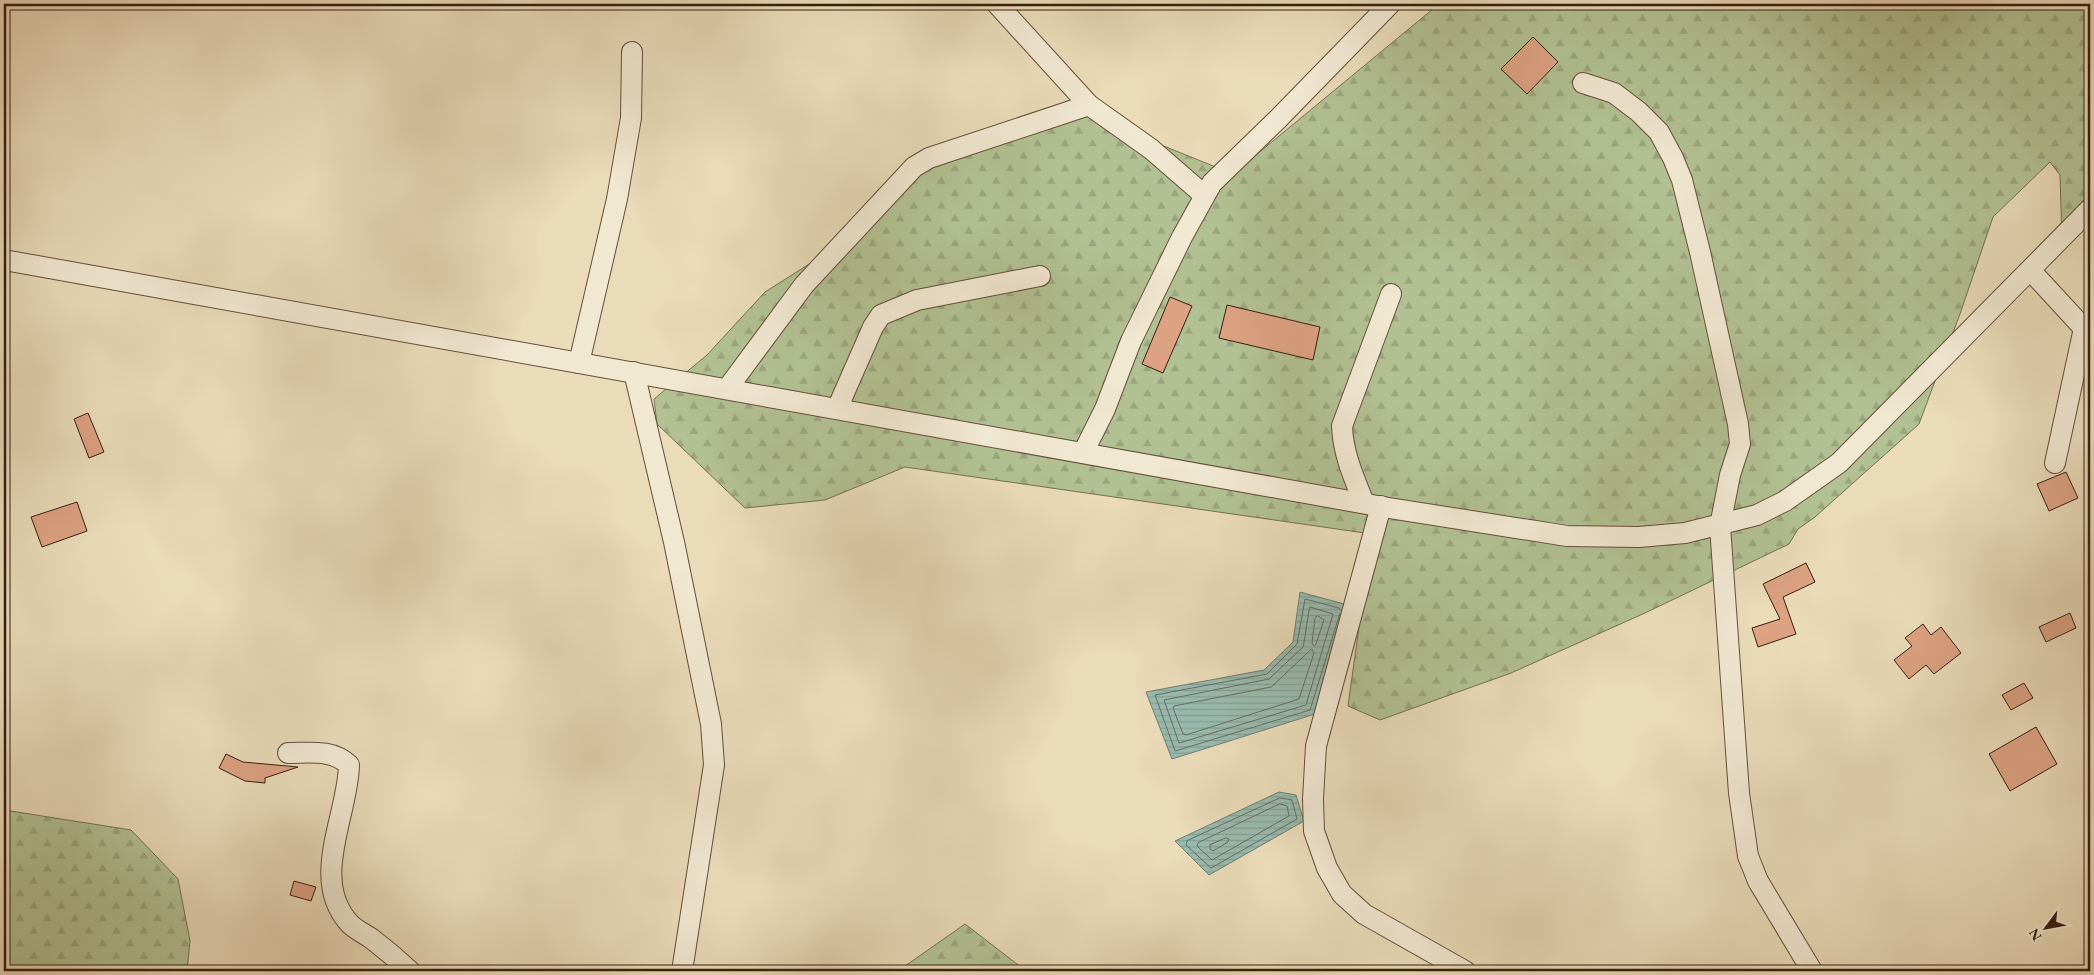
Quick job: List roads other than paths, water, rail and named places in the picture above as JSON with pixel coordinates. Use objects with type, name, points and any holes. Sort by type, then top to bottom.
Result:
[{"type":"street","points":[[997,4],[1089,105],[1151,149],[1204,195]]},
{"type":"street","points":[[1083,453],[1105,409],[1131,341],[1212,182],[1278,119],[1390,4]]},
{"type":"street","points":[[579,363],[617,199],[631,118],[632,52]]},
{"type":"street","points":[[1583,83],[1614,93],[1639,112],[1659,132],[1682,180],[1738,424],[1740,444],[1730,475],[1720,526],[1739,793],[1748,856],[1768,902],[1812,971]]},
{"type":"street","points":[[727,389],[804,285],[914,167],[930,158],[1089,105]]},
{"type":"street","points":[[4,260],[1372,505],[1567,536],[1638,537],[1685,533],[1720,526],[1757,515],[1785,501],[1839,463],[2031,271],[2090,209]]},
{"type":"street","points":[[2031,271],[2087,332],[2055,463]]},
{"type":"street","points":[[837,409],[873,327],[881,315],[917,300],[1040,276]]},
{"type":"street","points":[[1391,294],[1342,426],[1343,445],[1347,460],[1372,505],[1316,746],[1313,799],[1314,831],[1327,868],[1342,894],[1358,909],[1465,971]]},
{"type":"street","points":[[634,372],[674,542],[711,724],[714,765],[682,971]]},
{"type":"street","points":[[288,753],[327,753],[340,757],[349,765],[349,781],[334,853],[331,880],[332,894],[338,909],[351,925],[395,957],[410,971]]},
{"type":"water","points":[[1300,592],[1348,605],[1315,714],[1172,759],[1146,692],[1264,670],[1293,642]]},
{"type":"water","points":[[1279,792],[1296,795],[1304,821],[1209,875],[1175,841]]}]
